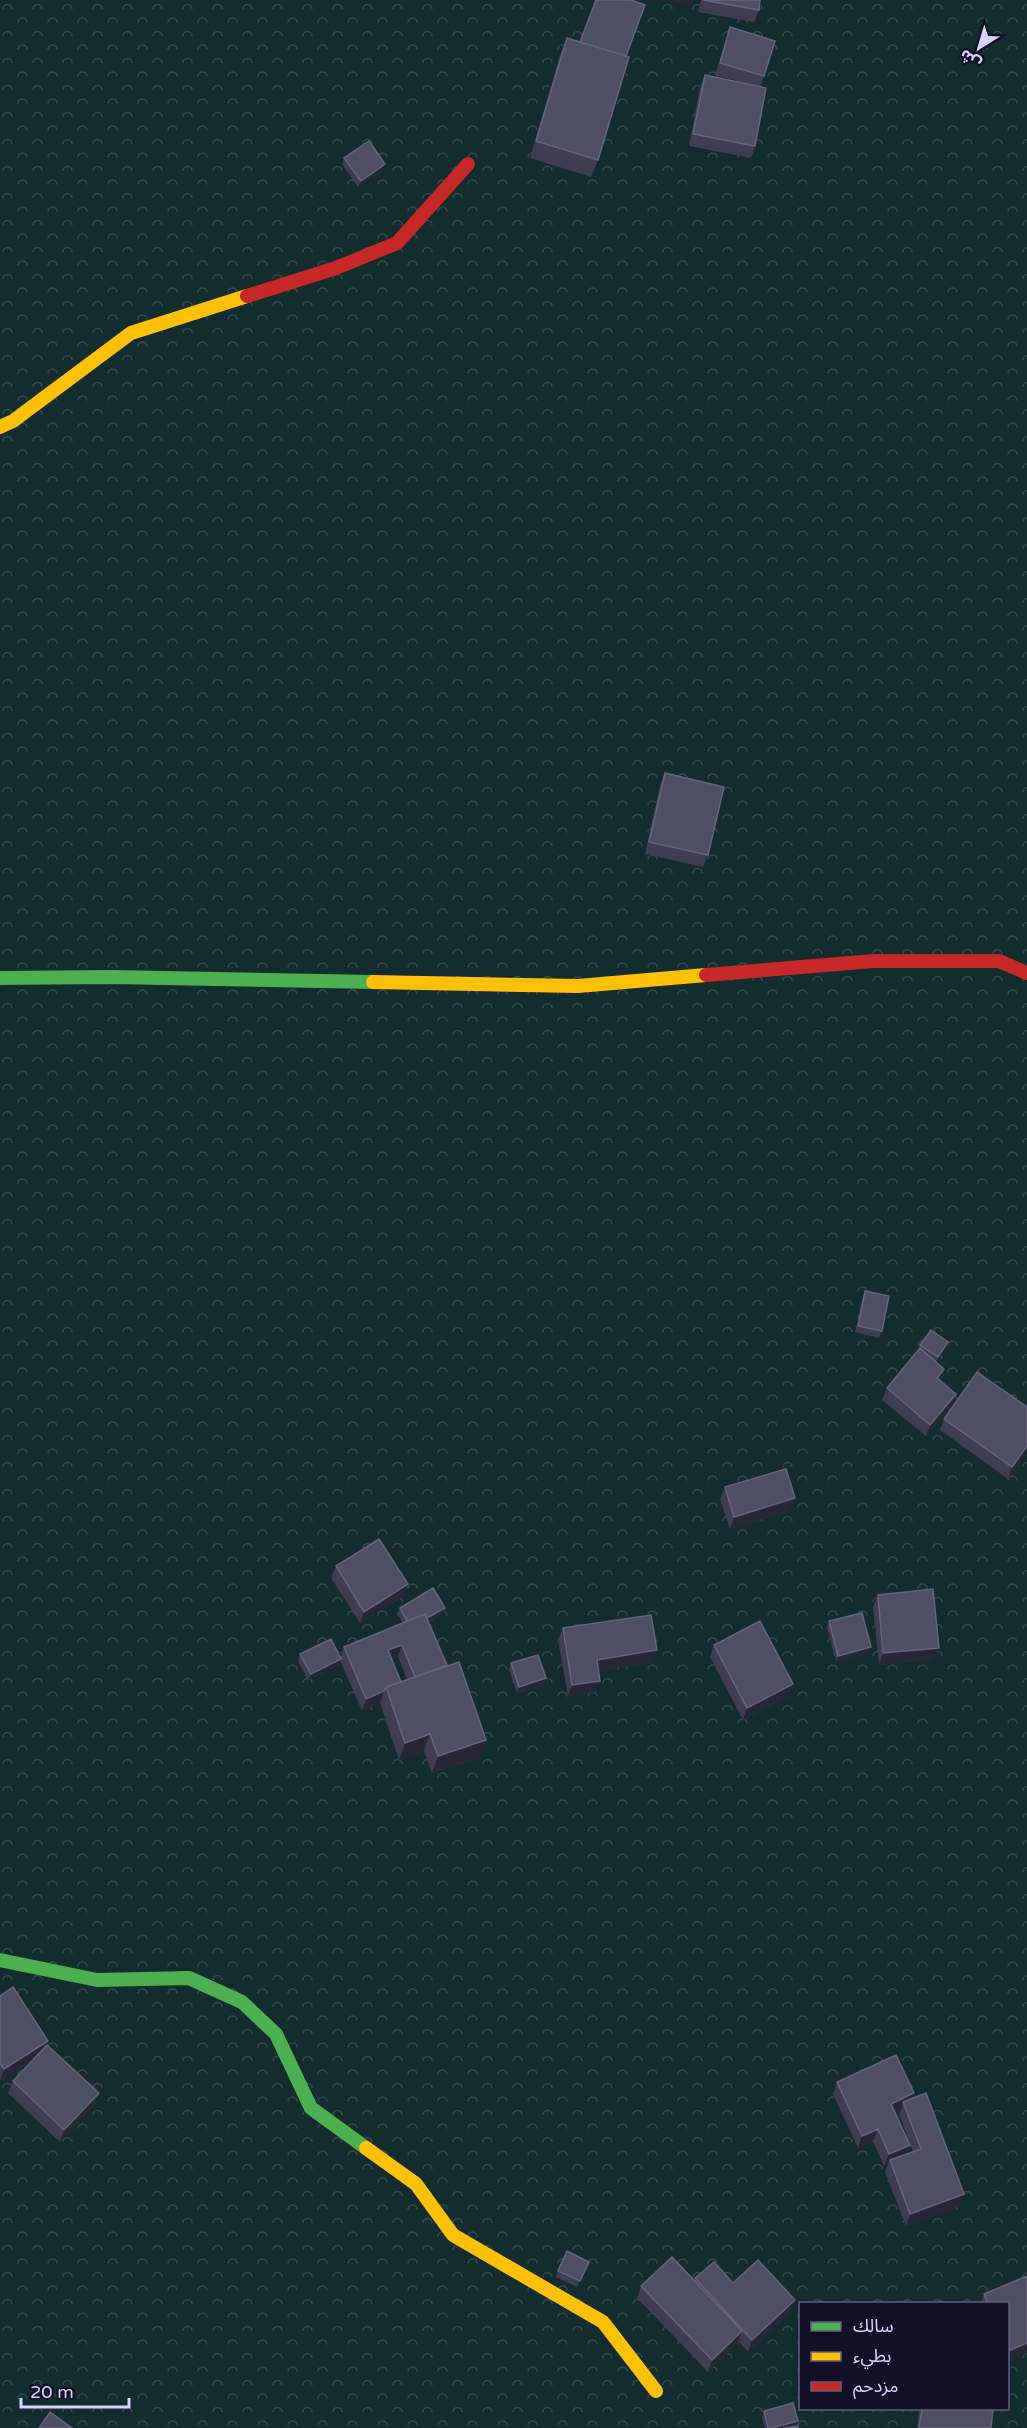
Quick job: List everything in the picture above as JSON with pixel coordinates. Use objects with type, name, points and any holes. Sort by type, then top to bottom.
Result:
[{"type":"street","points":[[0,428],[13,421],[131,333],[336,268],[397,243],[468,164]]},
{"type":"street","points":[[0,978],[112,977],[578,986],[874,961],[999,961],[1027,973]]},
{"type":"street","points":[[0,1960],[97,1980],[189,1978],[242,2002],[276,2034],[311,2108],[416,2184],[453,2235],[603,2322],[656,2391]]},
{"type":"green space","points":[[0,0],[1027,0],[1027,2428],[0,2428]]},
{"type":"building","points":[[596,0],[631,0],[645,5],[626,56],[580,42]]},
{"type":"building","points":[[703,0],[760,0],[759,10]]},
{"type":"building","points":[[730,27],[775,41],[764,76],[720,63]]},
{"type":"building","points":[[567,38],[629,57],[598,160],[536,141]]},
{"type":"building","points":[[705,75],[766,88],[755,146],[693,134]]},
{"type":"building","points":[[369,141],[385,164],[361,181],[344,158]]},
{"type":"building","points":[[665,773],[724,787],[708,855],[649,842]]},
{"type":"building","points":[[865,1291],[889,1296],[882,1331],[858,1326]]},
{"type":"building","points":[[931,1330],[948,1342],[938,1357],[920,1345]]},
{"type":"building","points":[[920,1348],[944,1369],[937,1378],[956,1394],[930,1425],[887,1388]]},
{"type":"building","points":[[977,1372],[1027,1407],[1027,1446],[1012,1467],[944,1419]]},
{"type":"building","points":[[786,1469],[795,1498],[734,1517],[725,1487]]},
{"type":"building","points":[[379,1539],[408,1584],[364,1612],[336,1566]]},
{"type":"building","points":[[433,1588],[445,1608],[427,1618],[425,1614],[407,1621],[400,1608]]},
{"type":"building","points":[[933,1589],[939,1648],[883,1653],[878,1595]]},
{"type":"building","points":[[862,1613],[871,1647],[838,1656],[829,1621]]},
{"type":"building","points":[[425,1614],[447,1665],[415,1677],[402,1645],[388,1650],[401,1682],[386,1687],[384,1691],[366,1699],[344,1647]]},
{"type":"building","points":[[651,1615],[657,1650],[597,1660],[600,1681],[572,1685],[563,1628]]},
{"type":"building","points":[[760,1621],[793,1684],[747,1708],[714,1645]]},
{"type":"building","points":[[331,1639],[341,1659],[311,1674],[300,1654]]},
{"type":"building","points":[[538,1655],[546,1678],[519,1687],[511,1663]]},
{"type":"building","points":[[459,1662],[486,1740],[438,1756],[430,1734],[405,1743],[386,1687]]},
{"type":"building","points":[[13,1987],[48,2041],[4,2069],[0,2063],[0,1996]]},
{"type":"building","points":[[47,2045],[99,2093],[64,2130],[13,2081]]},
{"type":"building","points":[[896,2055],[914,2093],[891,2104],[910,2145],[889,2154],[878,2129],[862,2136],[837,2082]]},
{"type":"building","points":[[926,2093],[964,2194],[910,2214],[890,2160],[921,2149],[903,2102]]},
{"type":"building","points":[[567,2251],[589,2262],[580,2281],[558,2271]]},
{"type":"building","points":[[672,2257],[742,2331],[712,2360],[641,2286]]},
{"type":"building","points":[[758,2260],[795,2300],[752,2340],[695,2278],[714,2262],[733,2283]]},
{"type":"building","points":[[1027,2276],[1027,2343],[1009,2351],[1009,2302],[987,2302],[984,2294]]},
{"type":"building","points":[[793,2403],[798,2421],[768,2428],[764,2411]]},
{"type":"building","points":[[922,2410],[993,2410],[991,2428],[919,2428]]},
{"type":"building","points":[[50,2412],[72,2428],[39,2428]]},
{"type":"traffic: fast","points":[[0,978],[112,977],[373,982]]},
{"type":"traffic: fast","points":[[0,1960],[97,1980],[189,1978],[242,2002],[276,2034],[311,2108],[366,2148]]},
{"type":"traffic: slow","points":[[0,427],[13,421],[131,333],[247,296]]},
{"type":"traffic: slow","points":[[373,982],[578,986],[706,975]]},
{"type":"traffic: slow","points":[[366,2148],[416,2184],[453,2235],[603,2322],[656,2391]]},
{"type":"traffic: jam","points":[[247,296],[336,268],[397,243],[468,164]]},
{"type":"traffic: jam","points":[[706,975],[874,961],[999,961],[1027,973]]}]
